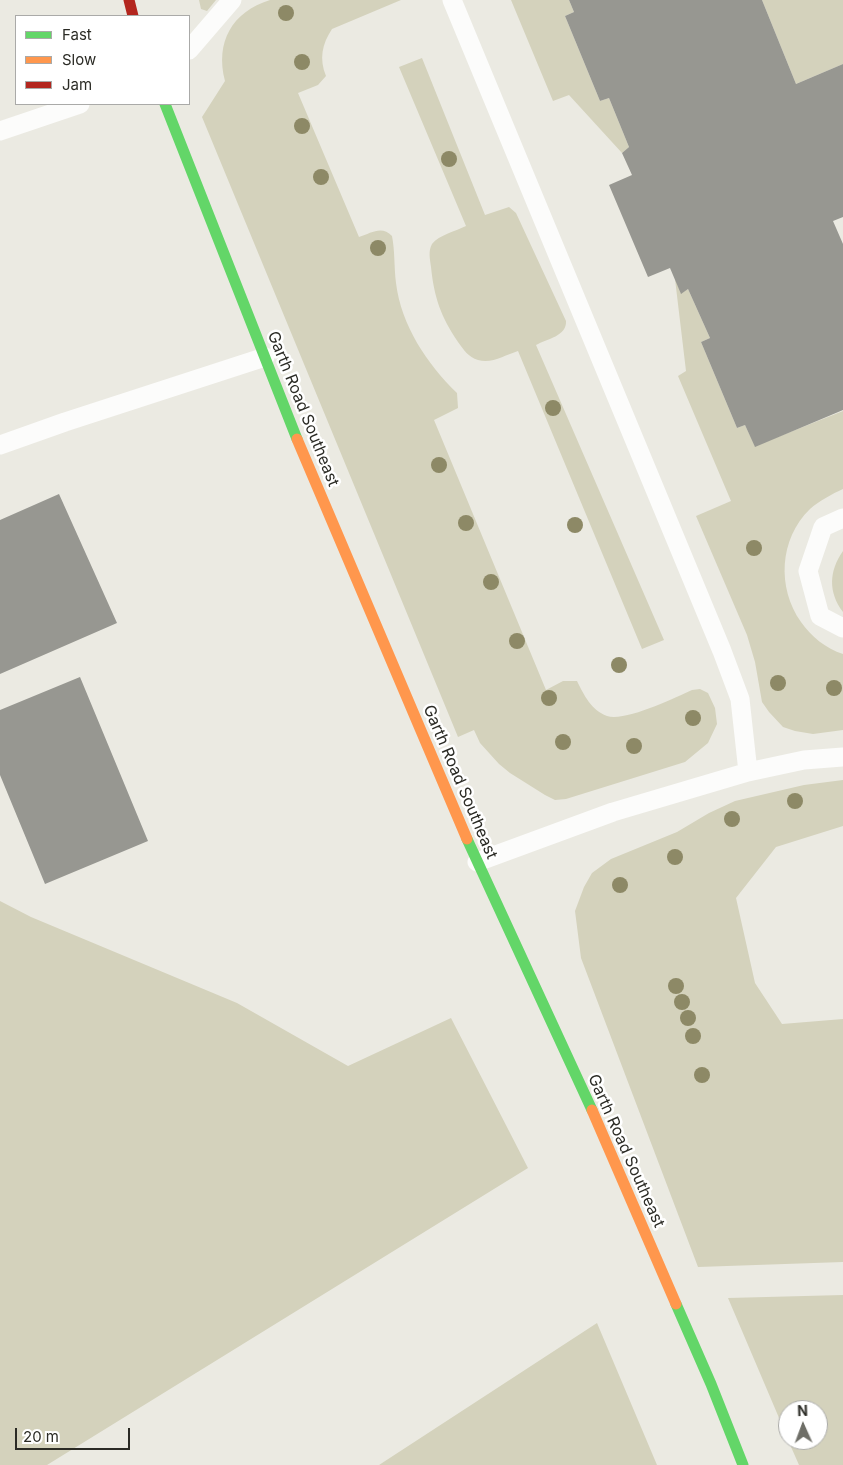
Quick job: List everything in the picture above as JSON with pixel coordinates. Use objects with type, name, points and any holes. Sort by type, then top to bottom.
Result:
[{"type":"street","points":[[129,0],[133,15]]},
{"type":"street","name":"Garth Road Southeast","points":[[170,108],[308,466],[477,862],[598,1124],[711,1384],[743,1465]]},
{"type":"lane","points":[[190,49],[232,0]]},
{"type":"lane","points":[[452,0],[722,651],[740,699],[748,772]]},
{"type":"lane","points":[[0,131],[77,105]]},
{"type":"lane","points":[[0,445],[64,422],[265,357]]},
{"type":"lane","points":[[843,518],[823,527],[808,570],[820,616],[843,628]]},
{"type":"lane","points":[[477,862],[613,812],[748,772],[804,760],[843,757]]},
{"type":"shaded area","points":[[199,0],[216,0],[207,11],[201,9]]},
{"type":"shaded area","points":[[270,0],[401,0],[332,29],[326,40],[322,58],[326,76],[318,85],[298,93],[359,237],[380,230],[392,236],[396,283],[403,314],[426,357],[457,393],[458,408],[434,420],[546,690],[563,681],[577,681],[582,692],[597,710],[607,716],[615,717],[637,713],[692,690],[700,689],[708,693],[715,708],[717,724],[708,743],[685,762],[566,799],[555,800],[510,773],[499,764],[480,743],[474,730],[458,737],[202,117],[225,81],[222,54],[230,30],[246,12]]},
{"type":"shaded area","points":[[511,0],[569,0],[574,12],[565,16],[600,101],[609,98],[629,147],[622,153],[569,95],[553,101]]},
{"type":"shaded area","points":[[762,0],[843,0],[843,64],[796,84]]},
{"type":"shaded area","points":[[422,58],[485,215],[509,207],[516,213],[566,321],[560,334],[536,345],[664,640],[642,649],[518,351],[488,361],[472,357],[464,350],[452,333],[439,306],[432,278],[430,249],[432,244],[439,238],[466,226],[399,67]]},
{"type":"shaded area","points":[[675,279],[681,293],[688,289],[710,338],[701,342],[737,428],[745,425],[755,446],[843,411],[843,489],[814,506],[800,521],[787,549],[785,579],[793,609],[801,622],[819,641],[843,654],[843,730],[813,734],[783,727],[762,702],[755,662],[747,635],[696,516],[731,501],[678,376],[686,371]]},
{"type":"shaded area","points":[[843,551],[843,612],[835,597],[832,582],[835,566]]},
{"type":"shaded area","points":[[843,780],[843,826],[776,847],[736,898],[755,983],[782,1024],[843,1019],[843,1262],[698,1267],[581,958],[575,911],[584,887],[592,873],[611,859],[677,832],[709,813],[735,801],[804,785]]},
{"type":"shaded area","points":[[0,901],[31,917],[237,1003],[348,1066],[451,1018],[528,1168],[47,1465],[0,1465]]},
{"type":"shaded area","points":[[843,1295],[843,1465],[799,1465],[792,1450],[828,1450],[828,1400],[778,1400],[778,1416],[728,1298]]},
{"type":"shaded area","points":[[597,1323],[657,1465],[379,1465]]},
{"type":"building","points":[[569,0],[762,0],[796,84],[843,64],[843,217],[833,221],[843,244],[843,410],[755,447],[745,425],[737,428],[701,342],[710,338],[688,289],[681,294],[670,268],[648,277],[609,185],[632,175],[622,153],[629,147],[609,98],[600,101],[565,16],[574,12]]},
{"type":"building","points":[[59,494],[117,623],[0,674],[0,520]]},
{"type":"building","points":[[80,677],[148,841],[45,884],[0,775],[0,710]]},
{"type":"traffic: fast","points":[[165,105],[297,439]]},
{"type":"traffic: fast","points":[[467,839],[592,1110]]},
{"type":"traffic: fast","points":[[676,1304],[711,1384],[743,1465]]},
{"type":"traffic: slow","points":[[297,439],[467,839]]},
{"type":"traffic: slow","points":[[592,1110],[676,1304]]},
{"type":"traffic: jam","points":[[129,0],[133,15]]}]
